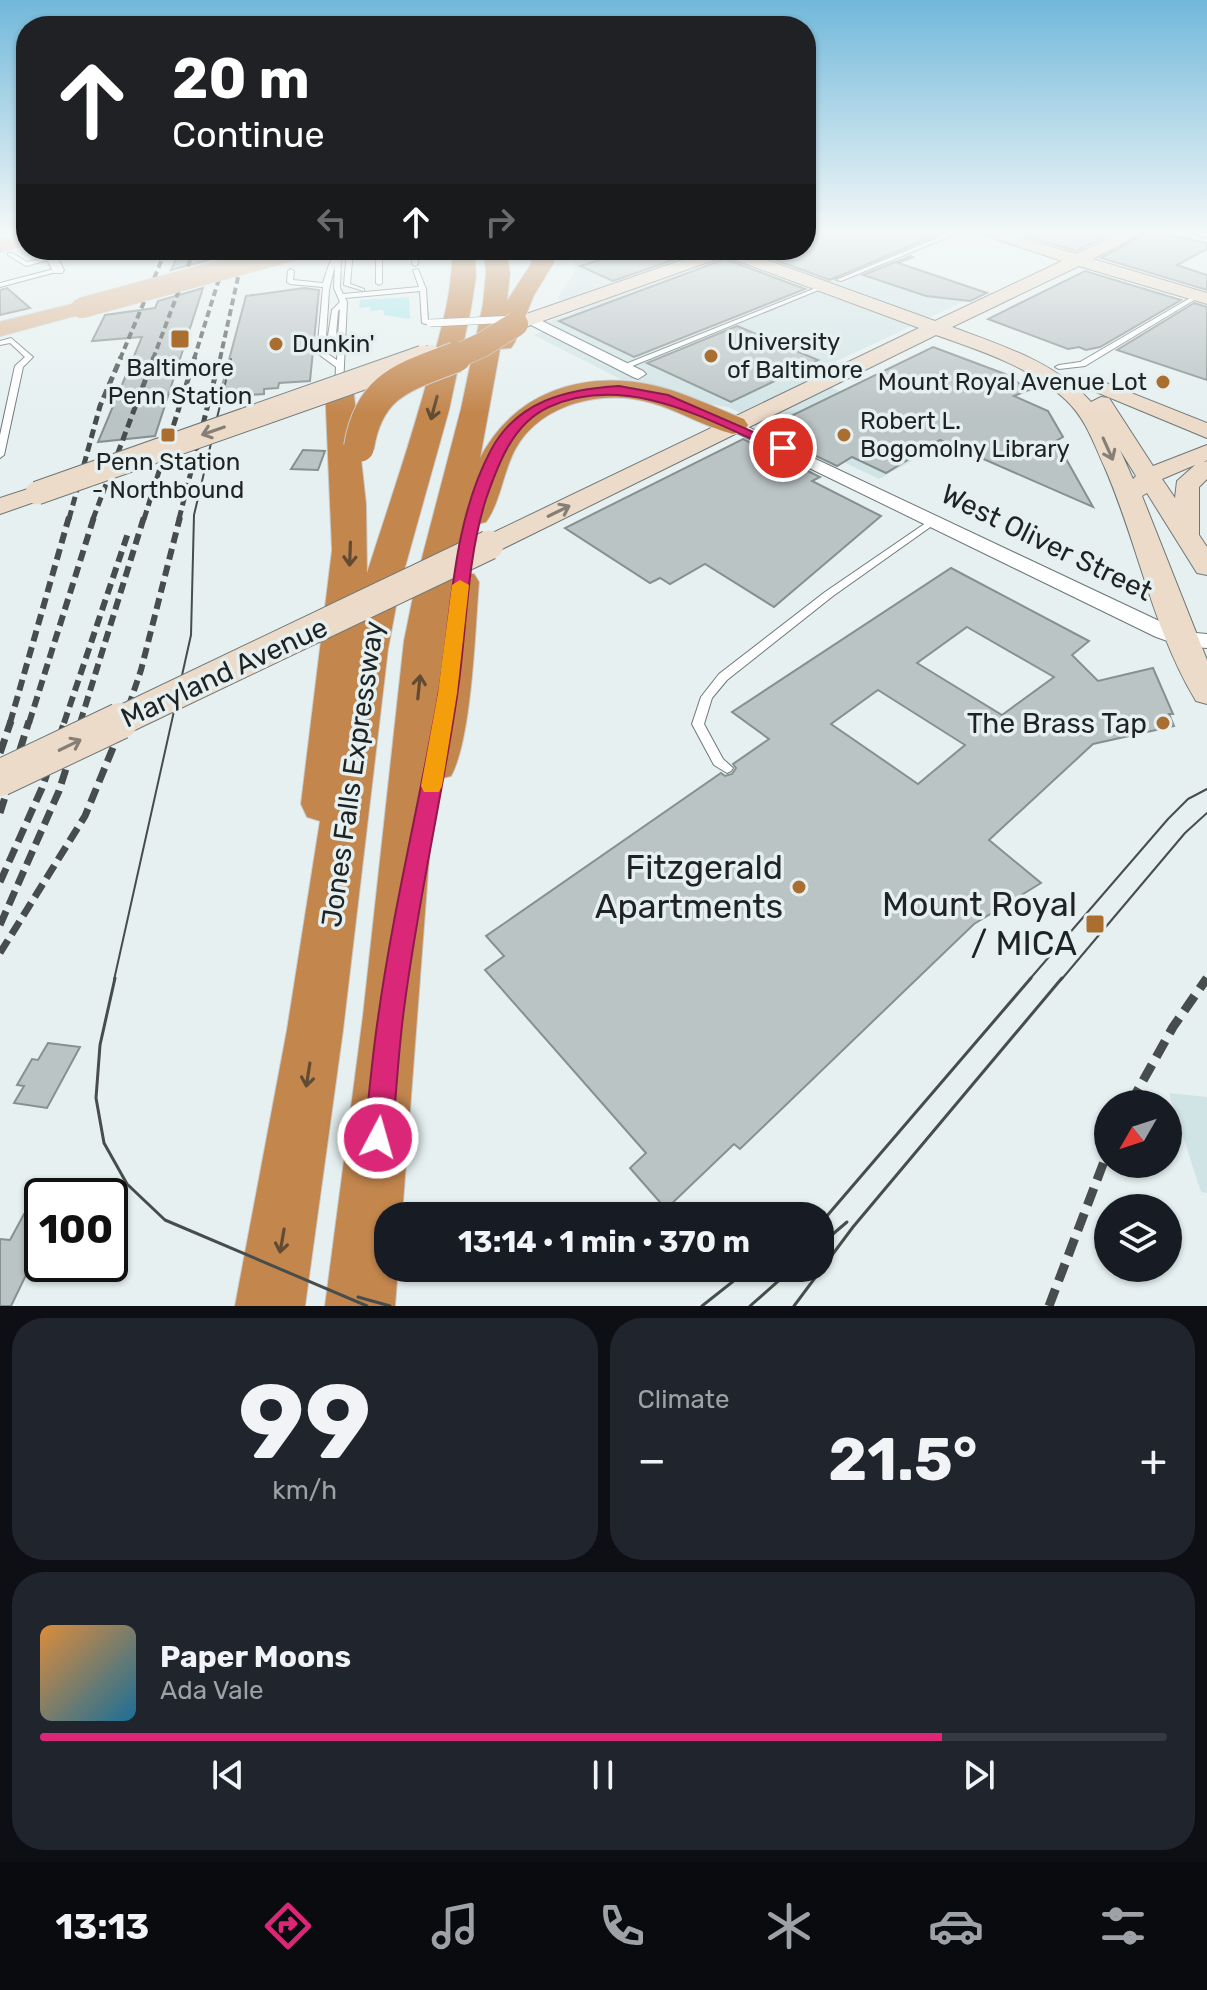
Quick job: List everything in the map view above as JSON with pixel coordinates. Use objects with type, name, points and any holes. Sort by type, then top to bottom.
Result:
[{"type":"highway","name":"Jones Falls Expressway","points":[[270,1306],[315,1030],[368,649],[382,585],[434,410],[461,292]]},
{"type":"highway","name":"Jones Falls Expressway","points":[[360,1306],[391,1016],[424,641],[435,577],[476,409],[496,292]]},
{"type":"highway","points":[[476,409],[515,309],[525,292]]},
{"type":"highway","points":[[351,448],[363,417],[377,396],[391,385],[465,354],[524,321]]},
{"type":"highway","points":[[315,1030],[327,745],[349,574],[352,504],[351,448],[339,376]]},
{"type":"highway","points":[[391,1016],[448,693],[452,641],[472,522],[484,479],[498,449],[509,432],[530,413],[552,400],[583,392],[646,393],[733,425]]},
{"type":"main road","points":[[0,329],[140,292]]},
{"type":"main road","points":[[0,506],[339,376],[524,321],[606,292]]},
{"type":"main road","points":[[856,292],[944,324],[1018,345],[1118,397],[1207,431]]},
{"type":"main road","name":"Maryland Avenue","points":[[0,778],[1011,292]]},
{"type":"main road","points":[[1182,292],[1202,298]]},
{"type":"main road","points":[[944,324],[1023,362],[1074,396],[1095,421],[1194,640],[1207,693]]},
{"type":"main road","points":[[1059,367],[1095,395],[1110,413],[1207,567]]},
{"type":"main road","points":[[1130,498],[1149,476],[1207,452]]},
{"type":"main road","points":[[1187,536],[1184,496],[1189,481],[1207,468]]},
{"type":"street","points":[[524,321],[638,374]]},
{"type":"street","name":"West Oliver Street","points":[[733,425],[933,521],[1194,640]]},
{"type":"lane","points":[[327,292],[321,353],[339,376]]},
{"type":"lane","points":[[339,292],[343,299],[339,376]]},
{"type":"lane","points":[[343,299],[352,292]]},
{"type":"lane","points":[[423,292],[425,323],[524,321]]},
{"type":"lane","points":[[622,367],[809,292]]},
{"type":"lane","points":[[1059,367],[1082,364],[1202,298]]},
{"type":"lane","points":[[0,343],[11,340],[29,357],[19,366],[0,455]]},
{"type":"lane","points":[[0,400],[12,396]]},
{"type":"lane","points":[[727,768],[718,762],[698,724],[707,697],[723,677],[829,594],[933,521]]},
{"type":"shaded area","name":"University of Baltimore","points":[[561,292],[984,292],[805,376],[952,439],[879,479],[728,407],[708,404],[668,389],[626,382],[534,335],[555,327],[548,322],[581,310],[557,298]]},
{"type":"shaded area","points":[[409,297],[410,319],[384,315],[383,310],[371,311],[370,307],[359,308],[360,300]]},
{"type":"shaded area","points":[[1182,1094],[1207,1097],[1207,1193],[1201,1192],[1182,1133]]},
{"type":"building","points":[[0,292],[12,292],[30,308],[0,315]]},
{"type":"building","points":[[189,292],[202,292],[155,436],[98,442],[142,337],[92,341],[105,315],[155,308],[158,301]]},
{"type":"building","name":"Baltimore Penn Station","points":[[275,292],[319,292],[310,381],[279,383],[278,388],[264,389],[264,394],[251,395],[249,403],[217,405],[246,296]]},
{"type":"building","points":[[637,292],[798,292],[634,357],[559,321]]},
{"type":"building","points":[[914,292],[987,293],[970,301]]},
{"type":"building","points":[[1043,292],[1154,292],[1181,300],[1100,347],[1086,350],[1079,347],[1068,349],[988,319]]},
{"type":"building","points":[[1194,303],[1207,307],[1207,380],[1117,350]]},
{"type":"building","points":[[737,326],[818,360],[731,402],[647,363]]},
{"type":"building","points":[[933,347],[1005,374],[1029,390],[1014,396],[1048,411],[1063,437],[1056,441],[1093,507],[940,440],[886,473],[852,457],[837,466],[762,430]]},
{"type":"building","points":[[743,439],[820,477],[812,481],[881,516],[774,607],[705,564],[670,584],[660,578],[650,583],[565,528]]},
{"type":"building","points":[[303,450],[325,451],[318,470],[291,469]]},
{"type":"building","name":"Fitzgerald Apartments","points":[[951,568],[1089,641],[1072,655],[1098,681],[1153,668],[1173,714],[1169,714],[1174,726],[1093,744],[989,840],[1041,883],[974,924],[740,1149],[734,1144],[673,1202],[660,1202],[630,1168],[646,1153],[485,970],[504,956],[486,936],[721,773],[725,776],[732,774],[736,768],[733,764],[769,739],[732,712]],"holes":[[[967,627],[1054,677],[1002,715],[917,663]],[[878,690],[965,745],[918,784],[831,724]]]},
{"type":"building","points":[[48,1043],[80,1047],[47,1108],[14,1103],[24,1086],[17,1085],[32,1059],[38,1060]]},
{"type":"building","points":[[24,1214],[24,1279],[11,1306],[0,1306],[0,1239],[10,1240]]},
{"type":"tram line","points":[[114,980],[191,635],[194,515],[231,359]]},
{"type":"tram line","points":[[1029,980],[1168,819],[1188,799],[1207,789]]},
{"type":"tram line","points":[[1061,980],[1185,833],[1207,813]]},
{"type":"tram line","points":[[115,978],[100,1045],[96,1098],[104,1143],[127,1184],[165,1220],[367,1306]]},
{"type":"tram line","points":[[834,1208],[1031,978]]},
{"type":"tram line","points":[[794,1306],[853,1227],[1062,978]]},
{"type":"tram line","points":[[834,1233],[847,1222]]},
{"type":"tram line","points":[[702,1306],[732,1282]]},
{"type":"tram line","points":[[750,1306],[777,1282]]},
{"type":"tram line","points":[[358,1297],[390,1306]]},
{"type":"railway","points":[[120,359],[148,292]]},
{"type":"railway","points":[[153,359],[178,292]]},
{"type":"railway","points":[[194,359],[215,292]]},
{"type":"railway","points":[[220,359],[235,292]]},
{"type":"railway","points":[[69,519],[100,406],[121,357]]},
{"type":"railway","points":[[93,519],[154,357]]},
{"type":"railway","points":[[144,519],[195,357]]},
{"type":"railway","points":[[179,519],[220,357]]},
{"type":"railway","points":[[10,723],[69,517]]},
{"type":"railway","points":[[29,723],[94,517]]},
{"type":"railway","points":[[80,723],[144,517]]},
{"type":"railway","points":[[123,723],[141,670],[180,517]]},
{"type":"railway","points":[[64,723],[128,533]]},
{"type":"railway","points":[[0,753],[11,721]]},
{"type":"railway","points":[[0,813],[29,721]]},
{"type":"railway","points":[[0,882],[42,788],[65,721]]},
{"type":"railway","points":[[0,925],[59,791],[81,721]]},
{"type":"railway","points":[[0,953],[85,816],[124,721]]},
{"type":"railway","points":[[1138,1090],[1173,1027],[1207,978]]},
{"type":"railway","points":[[1049,1306],[1098,1178]]},
{"type":"slow traffic","points":[[431,786],[448,693],[460,585]]},
{"type":"place","name":"Baltimore Penn Station","points":[[180,339]]},
{"type":"place","name":"Dunkin'","points":[[276,344]]},
{"type":"place","name":"University of Baltimore","points":[[711,356]]},
{"type":"place","name":"Mount Royal Avenue Lot","points":[[1163,382]]},
{"type":"place","name":"Penn Station - Northbound","points":[[168,435]]},
{"type":"place","name":"Robert L. Bogomolny Library","points":[[844,435]]},
{"type":"place","name":"The Brass Tap","points":[[1163,723]]},
{"type":"place","name":"Fitzgerald Apartments","points":[[799,887]]},
{"type":"place","name":"Mount Royal / MICA","points":[[1095,924]]},
{"type":"route","points":[[378,1138],[391,1016],[448,693],[462,577],[484,479],[498,449],[520,420],[543,404],[583,392],[619,390],[646,393],[680,403],[783,448]]}]
